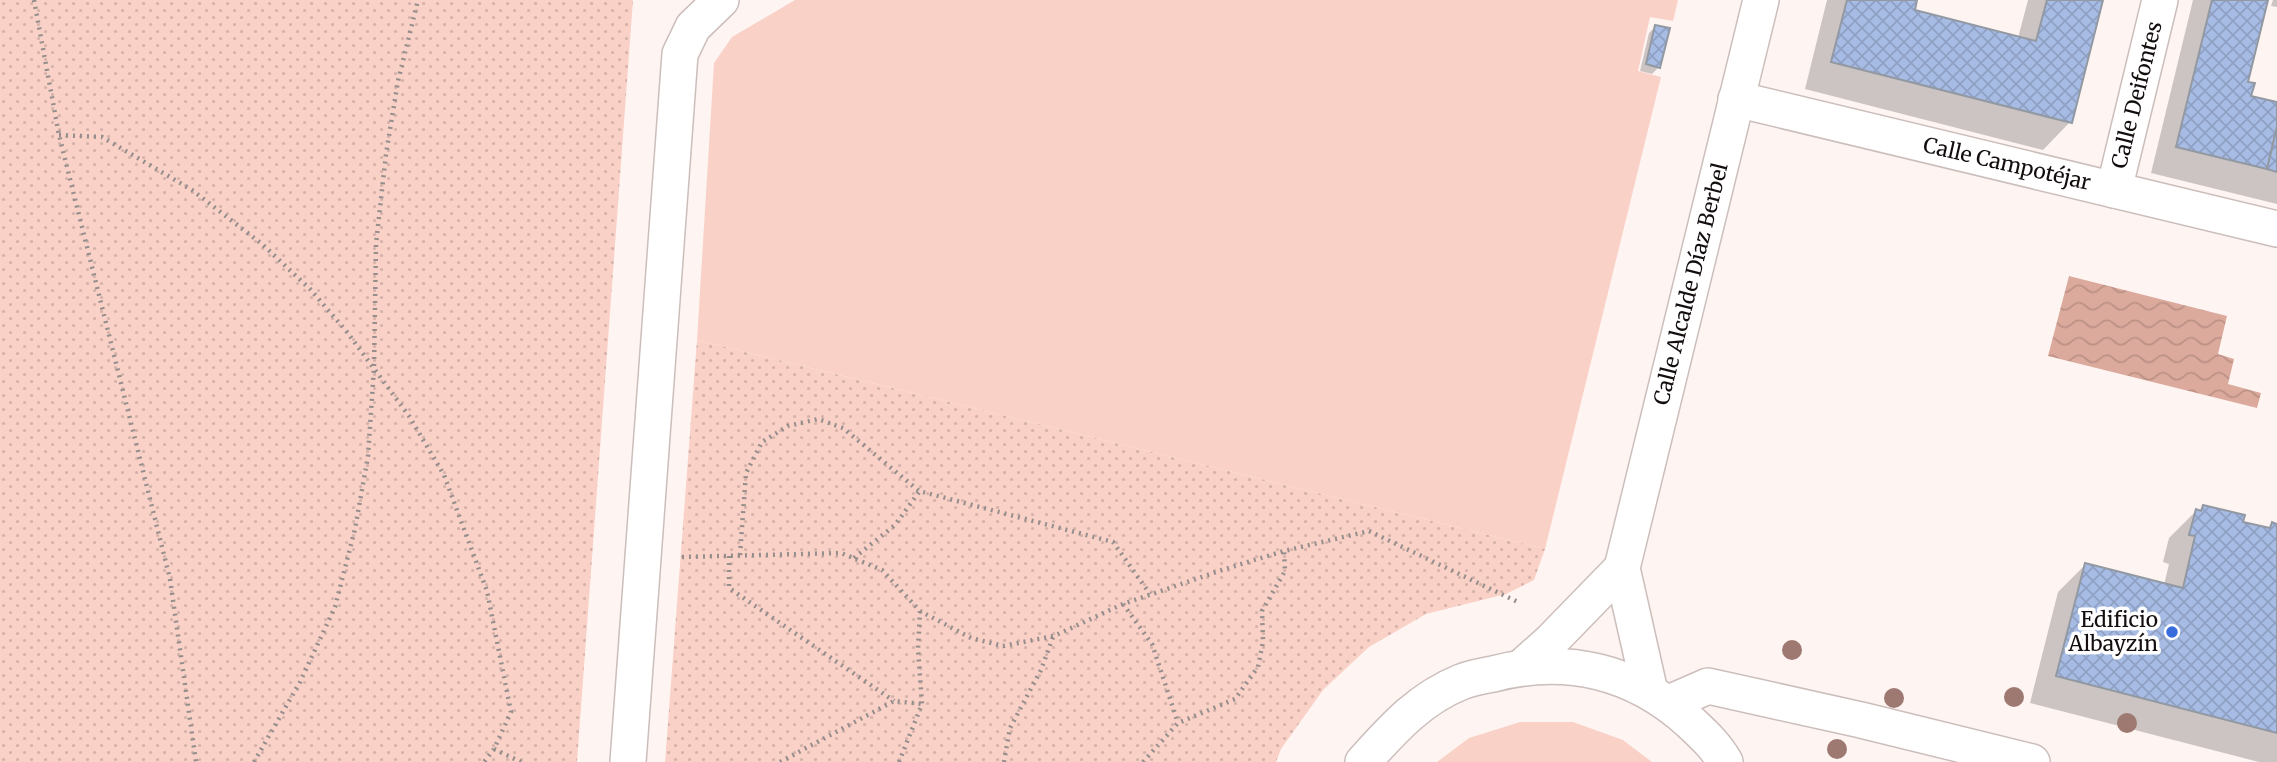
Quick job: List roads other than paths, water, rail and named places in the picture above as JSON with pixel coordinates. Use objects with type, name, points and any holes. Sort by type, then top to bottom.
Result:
[{"type":"street","points":[[628,762],[680,54],[693,27],[721,0]]},
{"type":"street","name":"Calle Alcalde Díaz Berbel","points":[[1660,697],[1622,568],[1761,0]]},
{"type":"street","name":"Calle Deifontes","points":[[2114,190],[2160,0]]},
{"type":"street","name":"Calle Campotéjar","points":[[1736,99],[2277,229]]},
{"type":"street","points":[[1523,666],[1622,568]]},
{"type":"street","points":[[1363,762],[1409,712],[1461,682],[1523,666],[1565,666],[1618,677],[1660,697],[1715,744],[1725,762]]},
{"type":"street","points":[[1660,697],[1708,686],[2032,762]]},
{"type":"water","points":[[2069,276],[2227,316],[2218,354],[2234,359],[2228,384],[2261,393],[2257,408],[2048,356]]},
{"type":"place","name":"Edificio Albayzín","points":[[2172,632]]}]
